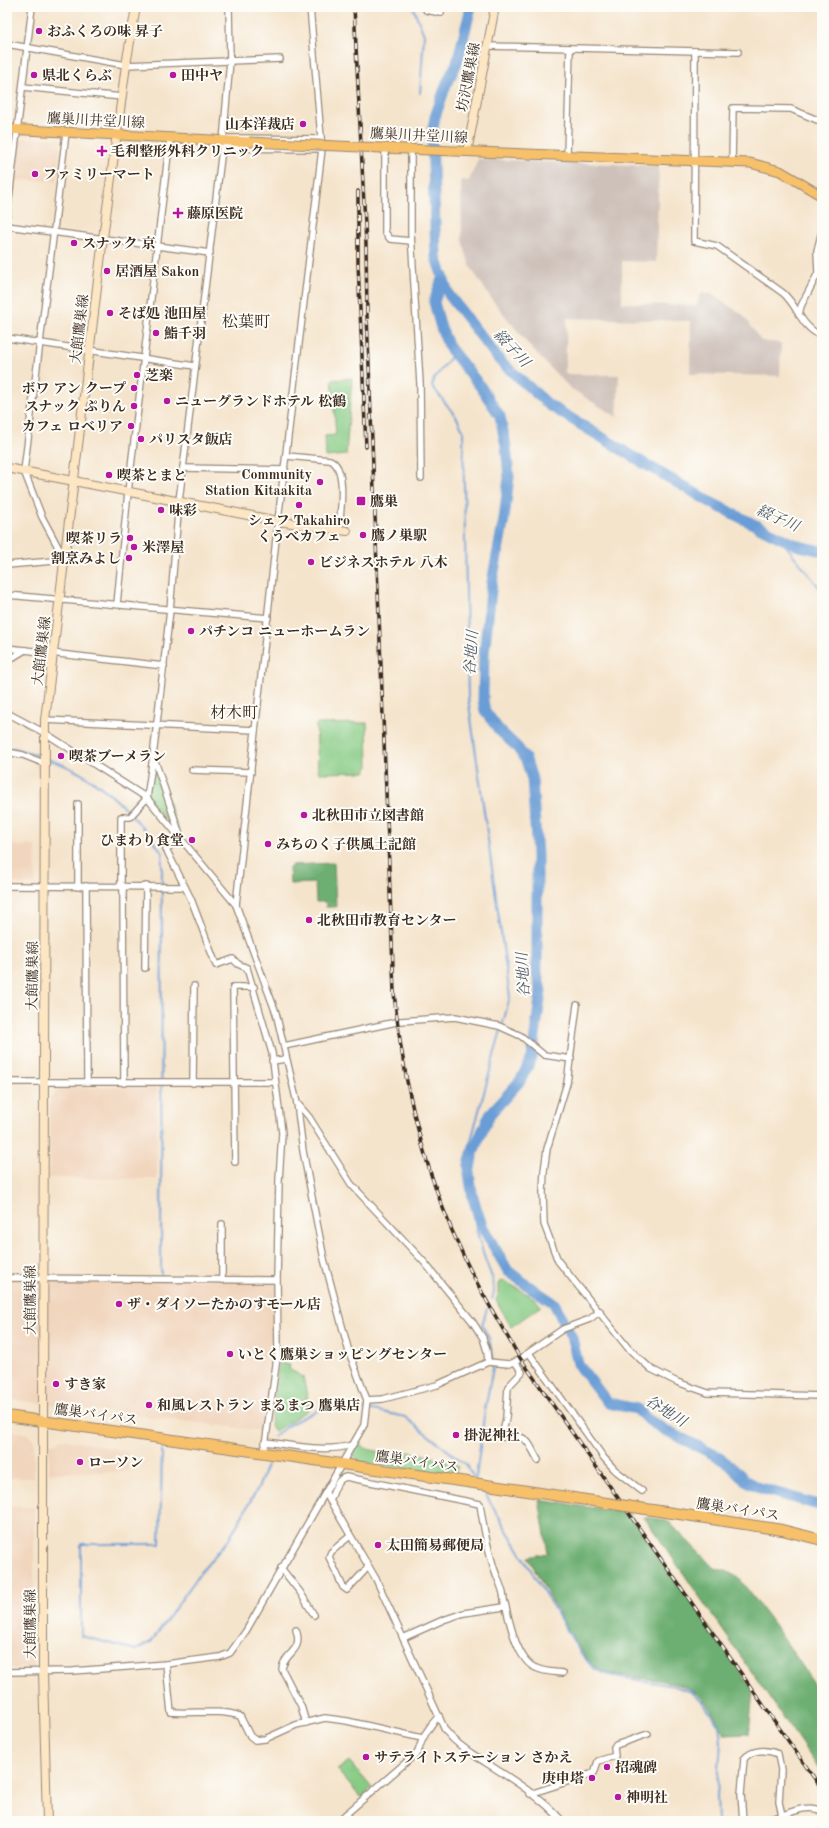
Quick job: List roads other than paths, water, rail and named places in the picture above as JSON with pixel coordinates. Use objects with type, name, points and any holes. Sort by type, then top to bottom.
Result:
[{"type":"highway","name":"鷹巣バイパス","points":[[7,1416],[43,1420],[699,1517],[782,1530],[822,1540]]},
{"type":"main road","name":"大館鷹巣線","points":[[47,1821],[43,1672],[43,1082],[46,886],[45,720],[103,238],[126,65],[136,7]]},
{"type":"main road","name":"坊沢鷹巣線","points":[[467,152],[495,7]]},
{"type":"main road","name":"鷹巣川井堂川線","points":[[7,129],[383,151],[414,149],[732,162],[756,164],[780,171],[822,196]]},
{"type":"main road","points":[[7,468],[278,521],[343,531]]},
{"type":"street","points":[[7,214],[19,130],[32,7]]},
{"type":"street","points":[[124,1083],[121,817],[133,815],[147,798],[153,757],[170,610],[179,501],[210,253],[222,141],[230,61],[229,7]]},
{"type":"street","points":[[236,905],[278,521],[287,456],[322,149],[319,139],[310,7]]},
{"type":"street","points":[[425,7],[426,10],[430,12],[441,13]]},
{"type":"street","points":[[7,44],[126,65],[280,59]]},
{"type":"street","points":[[488,46],[738,52]]},
{"type":"street","points":[[567,155],[570,49]]},
{"type":"street","points":[[695,51],[694,241],[717,246],[766,280],[789,298],[810,330],[822,336]]},
{"type":"street","points":[[23,87],[122,97]]},
{"type":"street","points":[[732,162],[733,108],[791,109],[822,122]]},
{"type":"street","points":[[7,565],[65,560],[42,517],[24,471],[66,132]]},
{"type":"street","points":[[222,141],[229,137],[319,139]]},
{"type":"street","points":[[117,604],[128,492],[170,138]]},
{"type":"street","points":[[222,141],[230,148],[322,149]]},
{"type":"street","points":[[414,149],[411,241],[420,383],[421,478]]},
{"type":"street","points":[[383,151],[385,232],[390,239],[411,241]]},
{"type":"street","points":[[7,226],[54,231],[210,253]]},
{"type":"street","points":[[799,315],[801,306],[818,273],[817,251],[822,231]]},
{"type":"street","points":[[7,338],[195,366]]},
{"type":"street","points":[[287,456],[330,460],[338,466],[343,531]]},
{"type":"street","points":[[183,468],[285,470]]},
{"type":"street","points":[[7,595],[268,618]]},
{"type":"street","points":[[7,648],[164,666]]},
{"type":"street","points":[[7,661],[26,650]]},
{"type":"street","points":[[7,713],[45,733],[147,798],[236,905],[269,990],[276,1013],[296,1103],[303,1151],[324,1259],[349,1352],[367,1400],[364,1425],[246,1631],[230,1653],[220,1657],[166,1664],[73,1671],[7,1672]]},
{"type":"street","points":[[45,720],[255,730]]},
{"type":"street","points":[[7,752],[46,760]]},
{"type":"street","points":[[153,757],[181,838]]},
{"type":"street","points":[[192,770],[251,772]]},
{"type":"street","points":[[78,804],[78,886]]},
{"type":"street","points":[[181,838],[166,849],[185,887],[216,965],[233,959],[238,964],[247,968],[254,987],[272,1061],[282,1132],[276,1280],[278,1350],[264,1453]]},
{"type":"street","points":[[7,886],[185,887]]},
{"type":"street","points":[[86,886],[87,1082]]},
{"type":"street","points":[[145,968],[146,886]]},
{"type":"street","points":[[193,1082],[194,986]]},
{"type":"street","points":[[236,1162],[233,987],[254,987]]},
{"type":"street","points":[[577,1005],[567,1083],[547,1148],[543,1214],[547,1236],[558,1261],[600,1311],[628,1348],[651,1369],[692,1388],[708,1393],[822,1396]]},
{"type":"street","points":[[284,1046],[401,1021],[455,1017],[500,1026],[530,1044],[544,1055],[571,1059]]},
{"type":"street","points":[[272,1061],[286,1059]]},
{"type":"street","points":[[7,1082],[275,1082]]},
{"type":"street","points":[[296,1103],[309,1116],[351,1184],[424,1262],[472,1322],[483,1338],[488,1351],[489,1363]]},
{"type":"street","points":[[222,1224],[222,1280]]},
{"type":"street","points":[[7,1278],[276,1280]]},
{"type":"street","points":[[367,1400],[383,1399],[436,1385],[489,1363],[509,1364],[515,1362],[563,1329],[590,1319],[600,1311]]},
{"type":"street","points":[[529,1353],[604,1458],[615,1470],[642,1491]]},
{"type":"street","points":[[515,1362],[522,1372],[508,1387],[506,1418],[502,1437],[521,1436],[526,1439],[538,1460]]},
{"type":"street","points":[[265,1442],[319,1449],[338,1449],[352,1445]]},
{"type":"street","points":[[330,1501],[337,1483],[341,1478],[346,1477],[480,1504],[484,1530],[520,1651],[529,1664],[535,1668],[563,1673]]},
{"type":"street","points":[[325,1492],[368,1567],[403,1638],[445,1730],[451,1738],[468,1753],[530,1794],[562,1821]]},
{"type":"street","points":[[350,1536],[331,1552],[329,1557],[343,1587],[347,1590],[368,1567]]},
{"type":"street","points":[[281,1568],[300,1592],[314,1615]]},
{"type":"street","points":[[403,1638],[443,1620],[464,1613],[504,1607],[505,1602]]},
{"type":"street","points":[[296,1630],[299,1642],[296,1649],[282,1665],[282,1669],[301,1706],[306,1723]]},
{"type":"street","points":[[166,1664],[171,1712],[191,1714],[227,1712],[240,1716],[250,1736],[255,1740],[265,1739],[296,1725],[325,1718],[347,1721],[422,1738]]},
{"type":"street","points":[[338,1821],[418,1752],[422,1738],[439,1716]]},
{"type":"street","points":[[530,1794],[594,1773],[598,1761],[615,1756],[614,1748],[616,1745],[648,1734]]},
{"type":"street","points":[[743,1821],[741,1794],[744,1759],[747,1755],[769,1750],[778,1754],[781,1761],[779,1802],[782,1815]]},
{"type":"street","points":[[749,1821],[774,1818],[810,1809],[822,1812]]},
{"type":"street","points":[[346,1814],[352,1821]]},
{"type":"waterway","points":[[413,7],[424,35],[420,93]]},
{"type":"waterway","name":"綴子川","points":[[471,7],[457,63],[446,85],[435,117],[432,134],[436,257],[449,295],[500,361],[549,405],[712,503],[799,546],[822,551]]},
{"type":"waterway","name":"谷地川","points":[[443,276],[434,302],[441,328],[449,347],[480,386],[500,416],[506,446],[509,477],[504,519],[492,582],[484,654],[483,700],[485,711],[499,730],[517,747],[526,760],[532,779],[537,855],[537,974],[541,991],[532,1058],[520,1081],[490,1114],[473,1152],[469,1174],[473,1198],[482,1226],[508,1271],[554,1303],[572,1338],[578,1364],[608,1403],[637,1409],[647,1419],[665,1430],[715,1455],[730,1465],[745,1480],[760,1488],[822,1506]]},
{"type":"waterway","points":[[454,353],[434,379],[432,386],[457,418],[463,431],[468,697],[510,997],[464,1166],[477,1232],[493,1280],[494,1292],[492,1299]]},
{"type":"waterway","points":[[779,537],[822,591]]},
{"type":"waterway","points":[[7,748],[14,748],[43,757]]},
{"type":"waterway","points":[[47,759],[82,774],[112,796],[138,822],[162,852],[161,1274]]},
{"type":"waterway","points":[[476,1477],[484,1416],[493,1367],[493,1357],[489,1338],[482,1325],[487,1309]]},
{"type":"waterway","points":[[274,1436],[290,1424],[316,1411],[337,1407],[373,1410],[405,1417],[465,1464],[476,1480]]},
{"type":"waterway","points":[[162,1450],[160,1544],[81,1544],[81,1636],[136,1650],[151,1642],[201,1572],[229,1539],[259,1486],[267,1465]]},
{"type":"waterway","points":[[481,1487],[580,1652],[594,1669],[609,1675],[674,1686],[692,1692],[703,1703],[719,1725],[721,1742],[717,1796],[718,1821]]},
{"type":"railway","points":[[354,7],[366,244],[367,315],[394,992],[403,1060],[417,1128],[437,1193],[450,1226],[477,1283],[520,1358],[822,1789]]},
{"type":"railway","points":[[358,191],[358,263],[366,447]]},
{"type":"place","name":"おふくろの味 昇子","points":[[39,31]]},
{"type":"place","name":"県北くらぶ","points":[[34,75]]},
{"type":"place","name":"田中ヤ","points":[[173,75]]},
{"type":"place","name":"山本洋裁店","points":[[303,124]]},
{"type":"place","name":"毛利整形外科クリニック","points":[[102,151]]},
{"type":"place","name":"ファミリーマート","points":[[35,174]]},
{"type":"place","name":"藤原医院","points":[[178,213]]},
{"type":"place","name":"スナック 京","points":[[74,243]]},
{"type":"place","name":"居酒屋 Sakon","points":[[107,271]]},
{"type":"place","name":"そば処 池田屋","points":[[110,313]]},
{"type":"place","name":"鮨千羽","points":[[156,333]]},
{"type":"place","name":"芝楽","points":[[137,375]]},
{"type":"place","name":"ボワ アン クープ","points":[[134,388]]},
{"type":"place","name":"ニューグランドホテル 松鶴","points":[[167,401]]},
{"type":"place","name":"スナック ぷりん","points":[[134,406]]},
{"type":"place","name":"カフェ ロベリア","points":[[131,426]]},
{"type":"place","name":"パリスタ飯店","points":[[141,439]]},
{"type":"place","name":"喫茶とまと","points":[[109,475]]},
{"type":"place","name":"Community Station Kitaakita","points":[[320,482]]},
{"type":"place","name":"鷹巣","points":[[361,501]]},
{"type":"place","name":"シェフ Takahiro くうべカフェ","points":[[299,505]]},
{"type":"place","name":"味彩","points":[[161,510]]},
{"type":"place","name":"鷹ノ巣駅","points":[[363,535]]},
{"type":"place","name":"喫茶リラ","points":[[130,538]]},
{"type":"place","name":"米澤屋","points":[[134,547]]},
{"type":"place","name":"割烹みよし","points":[[129,558]]},
{"type":"place","name":"ビジネスホテル 八木","points":[[311,562]]},
{"type":"place","name":"パチンコ ニューホームラン","points":[[191,631]]},
{"type":"place","name":"喫茶ブーメラン","points":[[61,756]]},
{"type":"place","name":"北秋田市立図書館","points":[[304,815]]},
{"type":"place","name":"ひまわり食堂","points":[[192,840]]},
{"type":"place","name":"みちのく子供風土記館","points":[[268,844]]},
{"type":"place","name":"北秋田市教育センター","points":[[309,920]]},
{"type":"place","name":"ザ・ダイソーたかのすモール店","points":[[119,1304]]},
{"type":"place","name":"いとく鷹巣ショッピングセンター","points":[[230,1354]]},
{"type":"place","name":"すき家","points":[[56,1384]]},
{"type":"place","name":"和風レストラン まるまつ 鷹巣店","points":[[149,1405]]},
{"type":"place","name":"掛泥神社","points":[[456,1435]]},
{"type":"place","name":"ローソン","points":[[80,1462]]},
{"type":"place","name":"太田簡易郵便局","points":[[378,1545]]},
{"type":"place","name":"サテライトステーション さかえ","points":[[366,1757]]},
{"type":"place","name":"招魂碑","points":[[607,1767]]},
{"type":"place","name":"庚申塔","points":[[592,1778]]},
{"type":"place","name":"神明社","points":[[618,1797]]},
{"type":"district","name":"松葉町","points":[[246,321]]},
{"type":"district","name":"材木町","points":[[234,712]]}]
